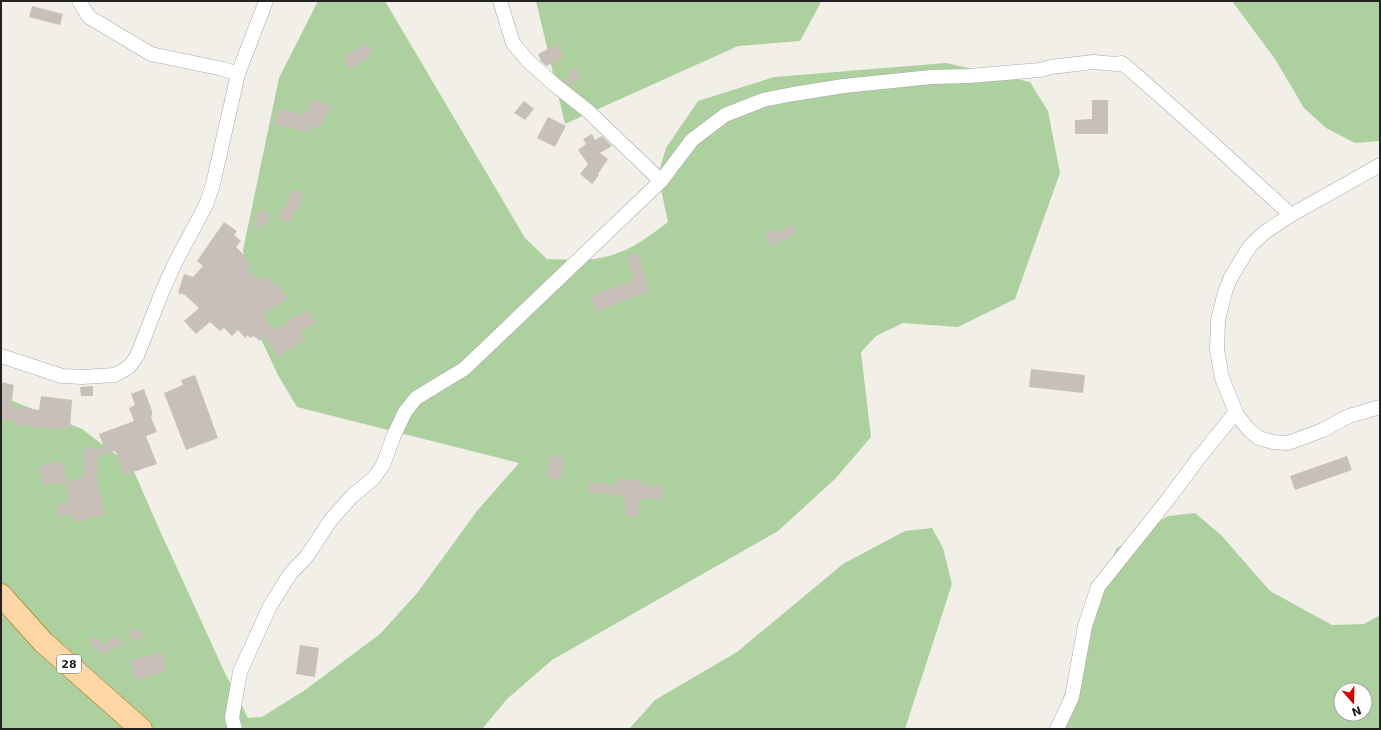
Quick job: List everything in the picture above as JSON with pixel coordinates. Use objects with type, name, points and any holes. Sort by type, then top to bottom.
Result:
[{"type":"main road","name":"28","points":[[1,595],[43,642],[141,729]]},
{"type":"street","points":[[79,1],[89,17],[151,54],[222,69],[238,74]]},
{"type":"street","points":[[1,356],[62,376],[82,377],[115,375],[129,367],[137,356],[174,265],[206,205],[213,184],[238,74],[266,1]]},
{"type":"street","points":[[500,1],[513,43],[528,61],[588,111],[661,182]]},
{"type":"street","points":[[235,729],[232,718],[240,672],[270,606],[290,574],[307,556],[330,522],[352,496],[373,479],[383,465],[394,435],[405,412],[416,398],[464,369],[661,182],[692,140],[725,115],[763,100],[837,87],[931,77],[969,76],[1040,70],[1051,67],[1093,62],[1116,64],[1122,63],[1180,112],[1195,128],[1292,215]]},
{"type":"street","points":[[1380,165],[1292,215],[1265,232],[1250,246],[1225,292],[1218,320],[1217,350],[1222,378],[1236,412],[1249,430],[1259,438],[1273,442],[1288,443],[1323,430],[1349,416],[1380,407]]},
{"type":"street","points":[[1057,729],[1072,697],[1085,626],[1098,587],[1236,412]]},
{"type":"green space","points":[[318,1],[385,1],[525,238],[547,259],[588,260],[615,254],[634,246],[668,222],[658,175],[666,148],[698,101],[774,77],[946,63],[1030,82],[1048,111],[1060,173],[1015,299],[958,327],[903,323],[876,336],[861,352],[871,437],[836,478],[778,531],[552,660],[507,699],[482,729],[1,729],[1,400],[8,399],[82,429],[132,467],[225,673],[248,718],[262,717],[305,690],[380,634],[418,592],[477,511],[519,463],[297,407],[278,375],[248,312],[243,250],[279,78]]},
{"type":"green space","points":[[536,1],[821,2],[800,41],[738,46],[565,124]]},
{"type":"green space","points":[[1232,1],[1380,1],[1380,141],[1355,143],[1326,128],[1304,108],[1275,59]]},
{"type":"green space","points":[[1195,513],[1221,535],[1270,591],[1332,625],[1364,624],[1380,615],[1380,729],[1054,729],[1069,679],[1116,549],[1168,516]]},
{"type":"green space","points":[[932,528],[943,548],[952,584],[905,729],[629,729],[655,700],[737,652],[843,564],[905,531]]},
{"type":"building","points":[[32,6],[63,14],[60,25],[29,17]]},
{"type":"building","points":[[366,43],[373,55],[350,69],[343,57]]},
{"type":"building","points":[[558,44],[564,57],[546,66],[541,61],[538,54]]},
{"type":"building","points":[[574,66],[580,80],[569,85],[565,82]]},
{"type":"building","points":[[313,98],[331,107],[319,129],[311,125],[309,132],[275,124],[279,108],[305,115]]},
{"type":"building","points":[[1092,100],[1108,100],[1108,134],[1075,134],[1075,120],[1092,119]]},
{"type":"building","points":[[524,101],[534,109],[525,120],[514,113]]},
{"type":"building","points":[[548,117],[566,126],[555,147],[537,138]]},
{"type":"building","points":[[592,134],[595,140],[602,136],[612,146],[600,153],[608,159],[592,184],[580,174],[588,164],[578,150],[586,144],[583,139]]},
{"type":"building","points":[[293,189],[304,194],[298,210],[295,209],[290,222],[278,218]]},
{"type":"building","points":[[260,209],[271,214],[264,228],[253,224]]},
{"type":"building","points":[[224,222],[237,231],[234,235],[241,241],[236,247],[245,256],[244,257],[250,264],[246,267],[260,281],[266,275],[277,287],[279,286],[287,298],[263,315],[275,330],[309,310],[316,324],[299,332],[305,340],[278,357],[265,336],[260,341],[254,336],[250,338],[248,335],[245,338],[238,330],[232,336],[224,328],[220,331],[210,322],[196,334],[184,321],[199,308],[185,295],[178,293],[184,274],[193,277],[203,266],[197,261]]},
{"type":"building","points":[[792,225],[796,235],[770,246],[765,233],[775,229],[776,232]]},
{"type":"building","points":[[638,252],[641,266],[650,291],[595,312],[590,296],[634,280],[626,256]]},
{"type":"building","points":[[1031,369],[1085,375],[1083,393],[1029,387]]},
{"type":"building","points":[[195,375],[218,438],[186,450],[164,393],[183,385],[181,380]]},
{"type":"building","points":[[1,382],[14,385],[11,407],[39,410],[41,396],[72,400],[70,429],[14,425],[15,420],[1,420]]},
{"type":"building","points":[[93,386],[93,396],[81,396],[80,387]]},
{"type":"building","points":[[144,389],[152,411],[152,420],[157,432],[146,436],[157,464],[124,475],[115,451],[97,457],[98,476],[96,476],[105,515],[74,522],[72,514],[58,517],[55,505],[69,502],[65,483],[84,475],[83,449],[104,448],[99,434],[134,421],[129,408],[135,405],[131,394]]},
{"type":"building","points":[[550,455],[565,458],[560,480],[546,477]]},
{"type":"building","points":[[1347,456],[1352,470],[1295,490],[1290,476]]},
{"type":"building","points":[[61,460],[68,481],[58,485],[57,482],[44,486],[37,467]]},
{"type":"building","points":[[618,478],[643,481],[642,485],[663,486],[663,500],[640,498],[637,517],[625,516],[626,503],[624,503],[624,496],[588,492],[590,482],[617,485]]},
{"type":"building","points":[[132,628],[144,634],[136,641],[128,636]]},
{"type":"building","points":[[114,635],[123,642],[119,647],[97,655],[100,652],[89,643],[95,636],[106,645]]},
{"type":"building","points":[[300,645],[319,648],[315,677],[296,674]]},
{"type":"building","points":[[162,652],[167,671],[135,680],[130,661]]}]
